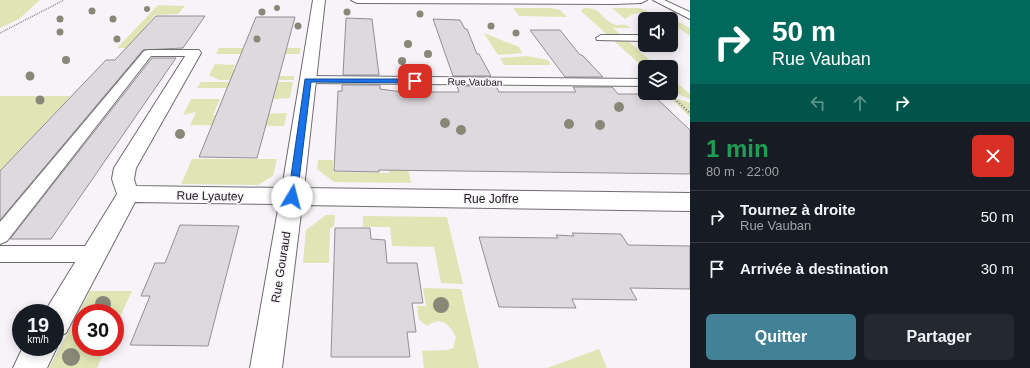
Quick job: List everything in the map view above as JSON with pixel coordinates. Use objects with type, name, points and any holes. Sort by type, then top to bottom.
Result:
[{"type":"street","name":"Rue Gouraud","points":[[266,368],[292,197],[319,0]]},
{"type":"street","points":[[357,0],[641,0]]},
{"type":"street","points":[[64,307],[128,194],[123,179],[125,168],[194,53]]},
{"type":"street","name":"Rue Lyautey","points":[[128,194],[292,197]]},
{"type":"street","name":"Rue Joffre","points":[[292,197],[690,202]]},
{"type":"street","points":[[29,368],[36,356]]},
{"type":"lane","points":[[657,0],[690,16]]},
{"type":"lane","points":[[601,38],[638,38]]},
{"type":"lane","points":[[0,236],[148,53],[194,53]]},
{"type":"lane","name":"Rue Vauban","points":[[308,80],[638,83]]},
{"type":"lane","points":[[0,254],[94,254]]},
{"type":"path","points":[[0,33],[64,0]]},
{"type":"path","points":[[676,100],[690,113]]},
{"type":"green space","points":[[0,0],[40,0],[19,19],[0,28]]},
{"type":"green space","points":[[158,5],[185,6],[178,14],[155,15],[144,28],[150,28],[153,48],[117,48]]},
{"type":"green space","points":[[513,8],[551,8],[560,10],[567,17],[519,16]]},
{"type":"green space","points":[[584,8],[590,8],[598,11],[613,24],[626,25],[631,28],[613,28],[638,50],[638,52],[641,52],[650,60],[638,60],[638,63],[581,11]]},
{"type":"green space","points":[[612,8],[640,8],[648,12],[638,12],[625,19]]},
{"type":"green space","points":[[678,22],[690,28],[690,36],[678,28]]},
{"type":"green space","points":[[484,33],[519,47],[522,53],[498,55]]},
{"type":"green space","points":[[219,48],[301,48],[299,54],[216,54]]},
{"type":"green space","points":[[527,56],[548,60],[551,65],[504,65],[500,58]]},
{"type":"green space","points":[[215,64],[235,65],[233,69],[241,69],[246,76],[294,76],[294,80],[219,80],[209,75]]},
{"type":"green space","points":[[201,82],[293,82],[290,98],[274,99],[275,88],[197,88]]},
{"type":"green space","points":[[678,84],[690,94],[690,99],[678,94]]},
{"type":"green space","points":[[0,96],[71,96],[0,171]]},
{"type":"green space","points":[[191,99],[220,99],[213,115],[287,113],[284,126],[190,125],[196,112],[183,115]]},
{"type":"green space","points":[[678,99],[690,103],[690,117],[672,100]]},
{"type":"green space","points":[[192,159],[277,159],[273,176],[258,185],[181,184]]},
{"type":"green space","points":[[318,160],[333,160],[333,172],[389,173],[389,161],[407,162],[411,183],[334,182],[317,169]]},
{"type":"green space","points":[[326,215],[335,215],[334,227],[330,228],[329,263],[303,263],[306,230]]},
{"type":"green space","points":[[363,216],[447,217],[463,284],[441,283],[434,247],[392,246],[390,227],[363,227]]},
{"type":"green space","points":[[423,288],[461,289],[479,368],[424,368],[422,351],[447,350],[453,348],[456,337],[444,322],[441,321],[432,323],[427,326],[419,320],[417,306],[426,306]]},
{"type":"green space","points":[[90,291],[132,291],[124,308],[124,304],[83,304]]},
{"type":"green space","points":[[72,325],[72,356],[102,356],[97,368],[49,368],[55,356],[64,356],[64,340]]},
{"type":"green space","points":[[599,349],[607,368],[547,368]]},
{"type":"building","points":[[156,16],[205,16],[183,48],[143,50],[0,220],[0,171],[106,60],[115,60]]},
{"type":"building","points":[[256,17],[295,17],[257,158],[199,157]]},
{"type":"building","points":[[346,18],[372,19],[379,75],[343,75]]},
{"type":"building","points":[[433,19],[460,20],[465,29],[467,29],[477,54],[479,54],[491,76],[453,76]]},
{"type":"building","points":[[530,30],[560,30],[580,55],[582,55],[603,77],[565,77]]},
{"type":"building","points":[[152,58],[176,58],[51,239],[10,239]]},
{"type":"building","points":[[342,85],[380,85],[380,89],[402,92],[459,92],[457,86],[496,86],[499,92],[576,92],[573,87],[612,87],[618,94],[638,94],[638,100],[658,100],[690,130],[690,174],[379,170],[379,172],[334,171],[338,91],[342,91]]},
{"type":"building","points":[[180,225],[239,226],[208,346],[130,345],[150,296],[141,296],[155,263],[165,263]]},
{"type":"building","points":[[335,228],[370,228],[371,239],[385,240],[387,263],[417,263],[423,303],[412,303],[416,332],[407,332],[410,357],[331,357]]},
{"type":"building","points":[[572,233],[621,234],[628,245],[690,246],[690,289],[630,288],[637,300],[572,299],[576,308],[499,307],[479,237],[558,238],[556,235],[574,236]]},
{"type":"route","points":[[292,197],[308,80],[415,81]]}]
